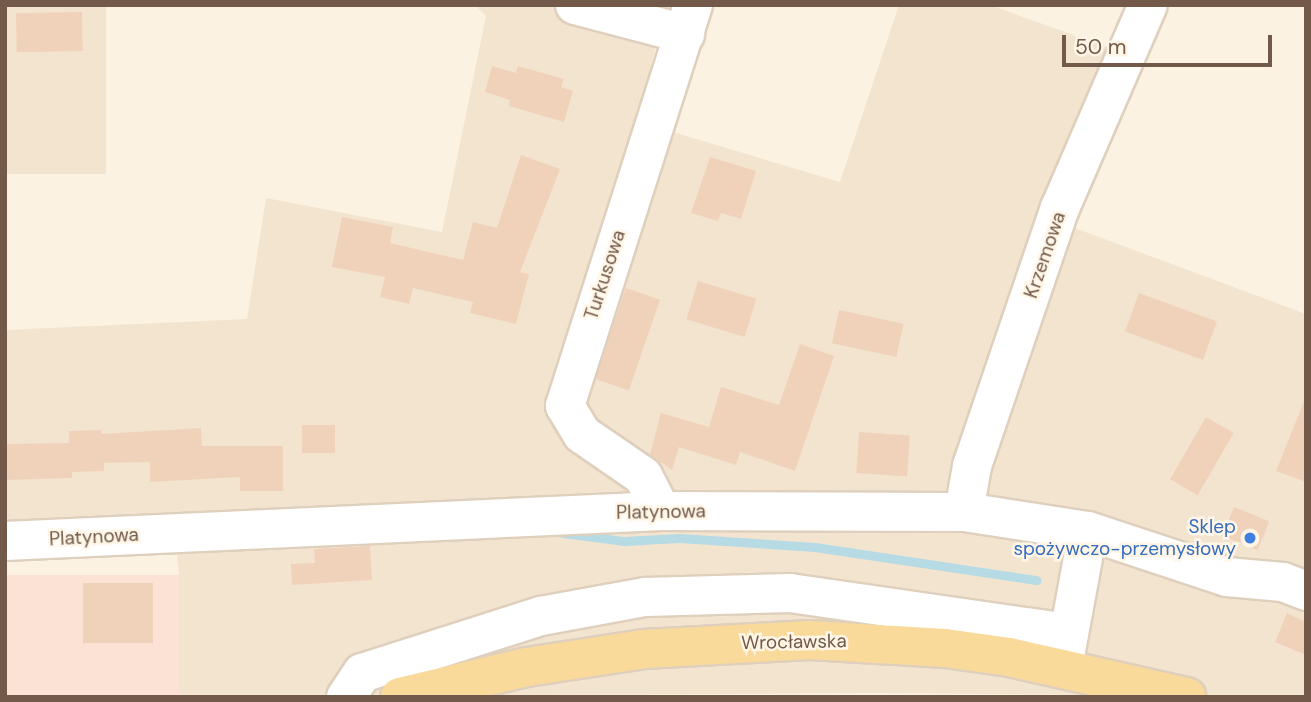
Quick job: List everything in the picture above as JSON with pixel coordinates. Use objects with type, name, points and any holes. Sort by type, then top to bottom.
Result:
[{"type":"main road","name":"Wrocławska","points":[[419,694],[527,667],[644,649],[755,642],[1066,649],[1187,697]]},
{"type":"street","points":[[575,5],[689,20]]},
{"type":"street","name":"Krzemowa","points":[[964,512],[972,466],[1060,208],[1148,5]]},
{"type":"street","name":"Turkusowa","points":[[661,511],[643,476],[582,434],[565,406],[689,20]]},
{"type":"street","name":"Platynowa","points":[[5,541],[661,511],[964,512],[1088,531],[1227,578],[1283,582],[1306,591]]},
{"type":"street","points":[[346,697],[362,673],[541,616],[645,597],[790,593],[1066,649],[1088,531]]},
{"type":"shaded area","points":[[5,5],[106,5],[106,174],[5,174]]},
{"type":"shaded area","points":[[475,5],[666,5],[640,109],[663,129],[840,182],[899,5],[990,5],[1112,49],[1064,224],[1306,314],[1306,697],[873,693],[179,697],[179,575],[173,516],[5,524],[5,330],[247,319],[266,198],[442,232],[486,16]]},
{"type":"shaded area","points":[[5,575],[179,575],[179,697],[5,697]]},
{"type":"building","points":[[82,12],[83,51],[17,52],[16,13]]},
{"type":"building","points":[[492,66],[516,73],[518,66],[564,79],[561,87],[573,91],[564,122],[509,106],[510,100],[485,92]]},
{"type":"building","points":[[521,155],[560,169],[520,272],[529,274],[516,324],[470,313],[473,302],[413,288],[409,304],[380,297],[385,277],[332,267],[342,217],[393,227],[390,243],[463,260],[473,222],[497,228]]},
{"type":"building","points":[[710,157],[756,171],[741,219],[721,213],[718,221],[691,213]]},
{"type":"building","points":[[698,281],[756,299],[745,337],[686,319]]},
{"type":"building","points":[[626,288],[660,300],[629,390],[595,379]]},
{"type":"building","points":[[1139,293],[1217,321],[1203,360],[1125,332]]},
{"type":"building","points":[[839,310],[904,324],[896,357],[832,343]]},
{"type":"building","points":[[800,344],[834,356],[795,471],[740,452],[736,465],[679,447],[672,470],[650,454],[661,413],[709,427],[721,387],[779,405]]},
{"type":"building","points":[[1306,400],[1306,482],[1276,471]]},
{"type":"building","points":[[1206,417],[1234,433],[1198,495],[1170,479]]},
{"type":"building","points":[[302,425],[335,425],[335,453],[302,453]]},
{"type":"building","points":[[201,428],[202,446],[283,446],[283,491],[240,491],[240,477],[150,482],[150,462],[104,463],[104,471],[72,472],[72,478],[5,480],[5,444],[69,443],[69,431],[101,430],[101,434]]},
{"type":"building","points":[[859,432],[910,436],[907,476],[856,473]]},
{"type":"building","points":[[1234,507],[1269,521],[1258,550],[1222,536]]},
{"type":"building","points":[[370,546],[372,580],[292,585],[291,564],[315,563],[314,549]]},
{"type":"building","points":[[83,583],[153,583],[153,643],[83,643]]},
{"type":"building","points":[[1287,613],[1306,622],[1306,655],[1275,642]]},
{"type":"waterway","points":[[563,533],[624,541],[679,538],[815,547],[1037,580]]},
{"type":"place","name":"Sklep spożywczo-przemysłowy","points":[[1250,538]]}]
